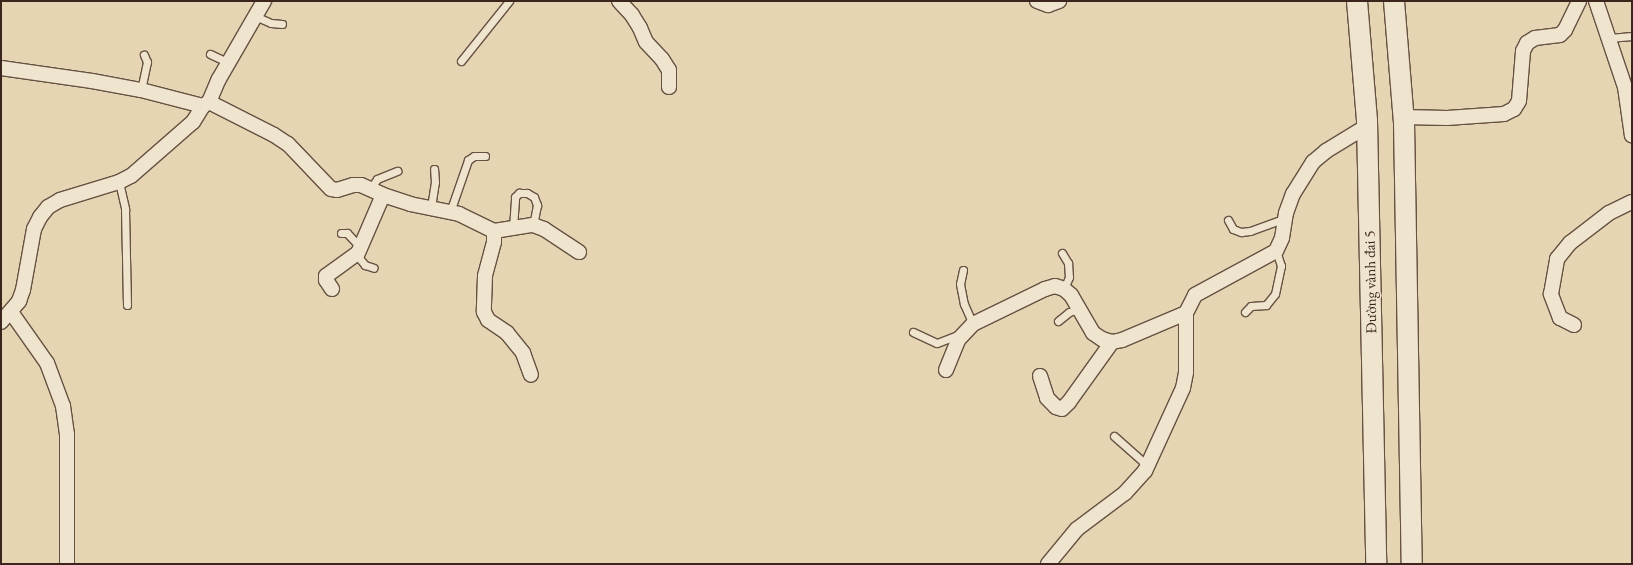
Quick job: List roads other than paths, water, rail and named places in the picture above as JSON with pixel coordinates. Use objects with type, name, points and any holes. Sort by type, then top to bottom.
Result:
[{"type":"main road","name":"Đường vành đai 5","points":[[1357,1],[1367,126],[1376,564]]},
{"type":"main road","points":[[1394,1],[1403,117],[1412,564]]},
{"type":"street","points":[[1,322],[19,301],[23,290],[34,229],[48,207],[60,200],[119,182],[141,168],[193,122],[206,104],[264,1]]},
{"type":"street","points":[[619,1],[632,15],[646,42],[662,59],[669,70],[669,87]]},
{"type":"street","points":[[1037,1],[1048,6],[1059,1]]},
{"type":"street","points":[[1403,117],[1447,118],[1504,114],[1514,109],[1519,101],[1523,51],[1527,43],[1535,38],[1560,35],[1565,30],[1579,1]]},
{"type":"street","points":[[1596,1],[1625,87],[1632,136]]},
{"type":"street","points":[[1,68],[80,79],[206,104],[274,135],[288,144],[330,189],[337,190],[353,185],[361,185],[383,195],[410,204],[450,212],[494,231],[533,225],[549,232],[579,252]]},
{"type":"street","points":[[1048,564],[1070,535],[1125,493],[1136,482],[1148,466],[1183,388],[1186,372],[1186,313],[1195,295],[1276,252],[1282,238],[1293,194],[1313,162],[1326,151],[1367,126]]},
{"type":"street","points":[[332,289],[326,280],[326,276],[360,251],[383,195]]},
{"type":"street","points":[[1574,325],[1560,318],[1551,294],[1557,259],[1570,243],[1609,213],[1632,202]]},
{"type":"street","points":[[494,231],[494,242],[485,276],[484,312],[488,320],[507,333],[523,353],[531,375]]},
{"type":"street","points":[[946,370],[958,340],[968,328],[1045,289],[1055,286],[1064,289],[1071,295],[1093,333],[1102,339],[1112,342],[1122,340],[1186,313]]},
{"type":"street","points":[[11,312],[47,363],[63,406],[67,434],[67,564]]},
{"type":"street","points":[[1040,376],[1047,398],[1056,407],[1062,409],[1069,402],[1112,342]]},
{"type":"lane","points":[[461,61],[510,1]]},
{"type":"lane","points":[[256,16],[271,23],[282,24]]},
{"type":"lane","points":[[1609,38],[1632,36]]},
{"type":"lane","points":[[210,54],[229,63]]},
{"type":"lane","points":[[141,90],[147,62],[144,55]]},
{"type":"lane","points":[[450,212],[468,160],[474,156],[486,156]]},
{"type":"lane","points":[[431,207],[435,182],[434,169]]},
{"type":"lane","points":[[370,189],[377,179],[397,171]]},
{"type":"lane","points":[[119,182],[125,209],[127,304]]},
{"type":"lane","points":[[513,228],[515,197],[519,193],[528,194],[534,197],[537,205],[533,225]]},
{"type":"lane","points":[[1228,220],[1234,229],[1241,232],[1250,231],[1286,218]]},
{"type":"lane","points":[[341,233],[348,233],[360,251],[360,259],[365,265],[374,268]]},
{"type":"lane","points":[[1245,312],[1251,306],[1266,305],[1275,294],[1281,266],[1276,252]]},
{"type":"lane","points":[[1062,253],[1068,264],[1069,277],[1064,289]]},
{"type":"lane","points":[[912,332],[936,343],[968,328],[960,284],[963,270]]},
{"type":"lane","points":[[1058,321],[1069,312],[1079,310]]},
{"type":"lane","points":[[1114,436],[1148,466]]}]
